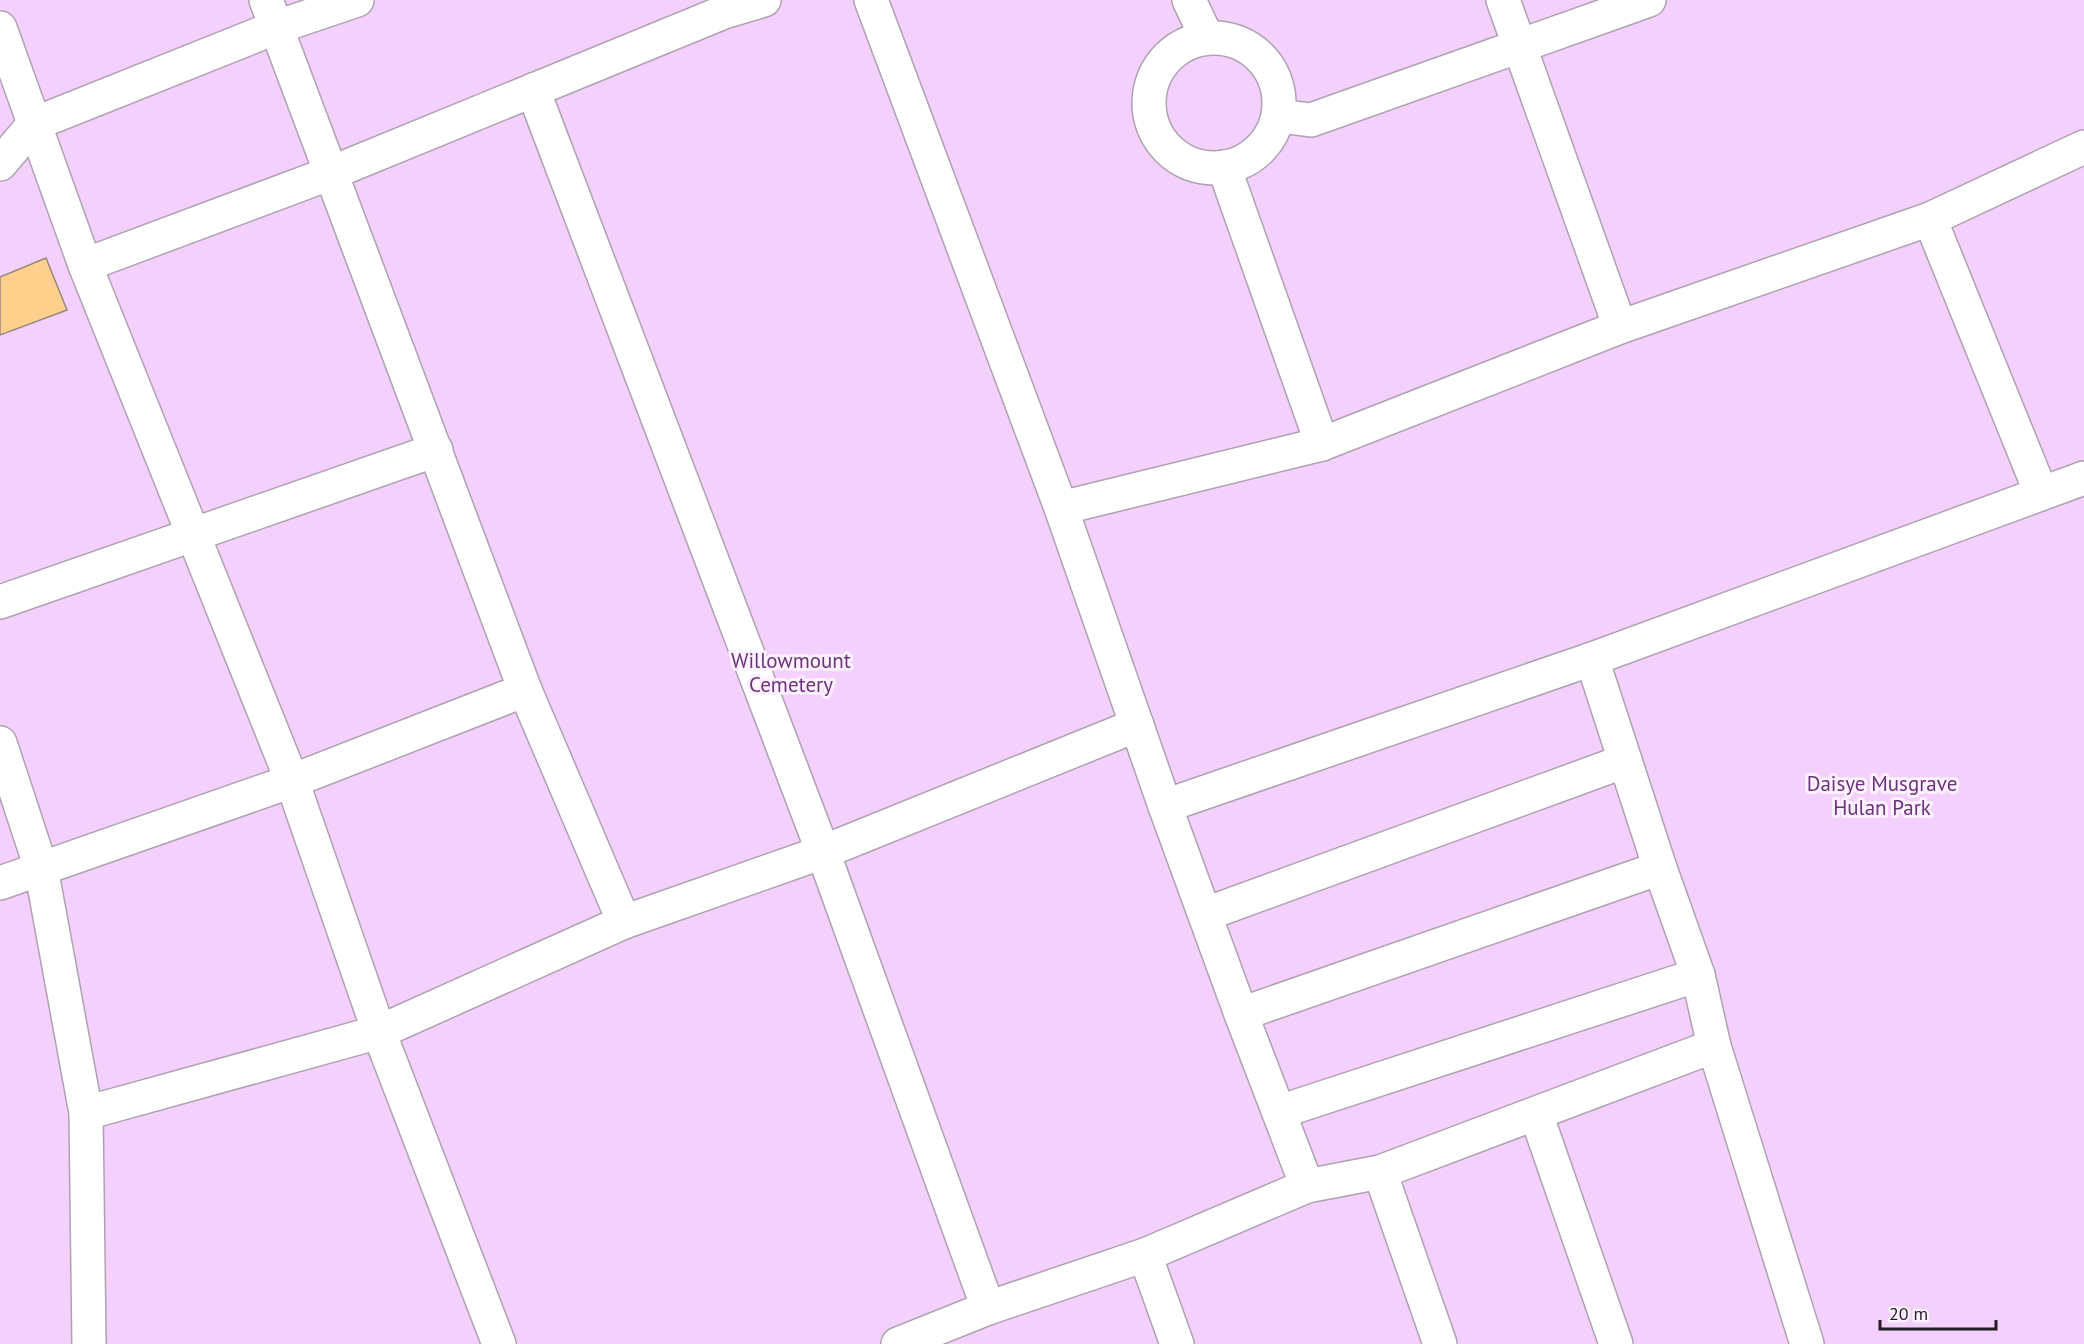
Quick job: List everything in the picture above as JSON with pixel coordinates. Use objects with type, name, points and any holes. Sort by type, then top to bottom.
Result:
[{"type":"lane","points":[[0,164],[34,124],[271,13],[357,0]]},
{"type":"lane","points":[[85,265],[331,173],[533,90],[718,6],[764,0]]},
{"type":"lane","points":[[871,0],[1061,508],[1165,806],[1241,1014],[1308,1186]]},
{"type":"lane","points":[[1189,0],[1207,38]]},
{"type":"lane","points":[[1503,0],[1620,327]]},
{"type":"lane","points":[[1279,116],[1311,120],[1649,0]]},
{"type":"lane","points":[[271,13],[525,690],[624,922]]},
{"type":"lane","points":[[0,28],[85,265],[292,781],[379,1032],[499,1344]]},
{"type":"lane","points":[[1207,38],[1227,39],[1246,46],[1262,59],[1274,75],[1279,95],[1279,116],[1271,134],[1259,150],[1243,161],[1224,167],[1203,167],[1184,160],[1167,148],[1155,131],[1149,111],[1150,91],[1157,72],[1169,55],[1187,44],[1207,38]]},
{"type":"lane","points":[[533,90],[823,852],[988,1308]]},
{"type":"lane","points":[[1061,508],[1322,444],[1620,327],[1930,219],[2084,147]]},
{"type":"lane","points":[[1224,167],[1322,444]]},
{"type":"lane","points":[[1930,219],[2041,493]]},
{"type":"lane","points":[[0,602],[436,450]]},
{"type":"lane","points":[[1165,806],[1592,659],[2084,477]]},
{"type":"lane","points":[[1592,659],[1660,868],[1698,975],[1714,1046],[1807,1344]]},
{"type":"lane","points":[[0,883],[292,781],[525,690]]},
{"type":"lane","points":[[86,1113],[379,1032],[624,922],[823,852],[1137,725]]},
{"type":"lane","points":[[0,743],[42,868],[86,1113],[88,1344]]},
{"type":"lane","points":[[1206,915],[1625,761]]},
{"type":"lane","points":[[1241,1014],[1660,868]]},
{"type":"lane","points":[[1279,1112],[1698,975]]},
{"type":"lane","points":[[898,1344],[988,1308],[1144,1255],[1308,1186],[1380,1172],[1714,1046]]},
{"type":"lane","points":[[1536,1114],[1616,1344]]},
{"type":"lane","points":[[1380,1172],[1440,1344]]},
{"type":"lane","points":[[1144,1255],[1177,1344]]},
{"type":"green space","name":"Willowmount Cemetery","points":[[0,0],[2084,0],[2084,1344],[0,1344]]},
{"type":"building","points":[[46,258],[67,310],[0,335],[0,277]]},
{"type":"park label","name":"Daisye Musgrave Hulan Park","points":[[1882,796]]}]
